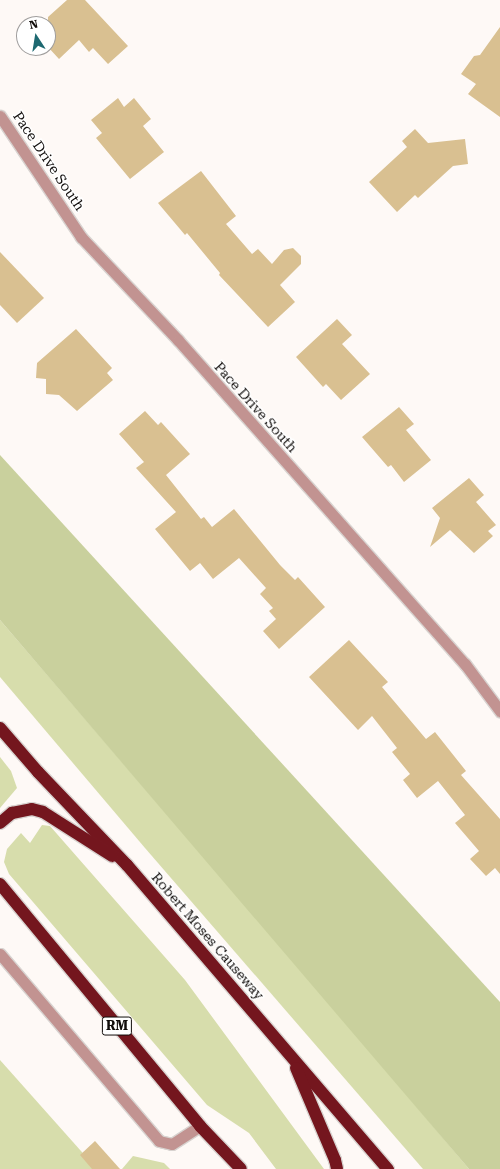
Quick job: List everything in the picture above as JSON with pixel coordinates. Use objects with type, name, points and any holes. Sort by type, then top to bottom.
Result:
[{"type":"highway","name":"Robert Moses Causeway","points":[[0,728],[38,772],[127,865],[388,1169]]},
{"type":"highway","points":[[0,823],[12,813],[21,809],[43,812],[127,865]]},
{"type":"highway","name":"RM","points":[[0,884],[200,1126],[241,1169]]},
{"type":"highway","points":[[291,1057],[335,1160],[337,1169]]},
{"type":"street","name":"Pace Drive South","points":[[0,116],[81,236],[188,352],[460,658],[500,710]]},
{"type":"street","points":[[0,954],[159,1140],[172,1144],[200,1126]]},
{"type":"green space","points":[[0,455],[500,1002],[500,1169],[469,1169],[0,620]]},
{"type":"green space","points":[[0,620],[354,1032],[469,1169],[423,1169],[145,848],[0,677]]},
{"type":"green space","points":[[0,757],[11,771],[17,788],[0,808]]},
{"type":"green space","points":[[42,825],[50,826],[185,980],[324,1169],[276,1169],[249,1133],[207,1105],[9,874],[4,862],[7,849],[21,833],[30,843]]},
{"type":"green space","points":[[0,1060],[97,1169],[0,1169]]},
{"type":"green space","points":[[133,1156],[164,1163],[170,1169],[122,1169]]},
{"type":"building","points":[[67,0],[85,0],[128,46],[108,64],[93,48],[89,52],[79,40],[59,59],[56,56],[56,16],[49,16]]},
{"type":"building","points":[[500,27],[500,117],[468,94],[476,84],[461,74],[474,56],[480,55]]},
{"type":"building","points":[[118,98],[124,107],[134,98],[151,119],[143,126],[164,152],[130,179],[96,138],[102,133],[91,120]]},
{"type":"building","points":[[415,129],[428,143],[465,139],[468,164],[453,166],[418,198],[415,195],[397,212],[369,182],[407,147],[402,141]]},
{"type":"building","points":[[201,171],[236,216],[226,224],[252,254],[258,249],[272,264],[284,250],[293,248],[301,256],[301,264],[280,285],[295,302],[268,327],[219,275],[220,273],[187,233],[185,235],[158,203]]},
{"type":"building","points":[[0,252],[44,298],[17,323],[0,305]]},
{"type":"building","points":[[337,319],[352,335],[342,344],[370,374],[341,400],[326,384],[323,387],[296,357]]},
{"type":"building","points":[[76,329],[112,368],[107,373],[113,380],[77,411],[59,395],[46,394],[46,379],[36,378],[37,363]]},
{"type":"building","points":[[399,407],[414,424],[406,430],[431,460],[404,482],[391,465],[388,467],[362,437]]},
{"type":"building","points":[[145,411],[158,425],[161,422],[190,454],[166,475],[201,519],[204,517],[212,527],[234,509],[280,565],[295,580],[298,577],[325,607],[279,649],[263,631],[276,619],[269,611],[273,608],[260,594],[266,588],[239,558],[213,579],[200,563],[190,571],[155,529],[176,512],[136,468],[144,462],[119,434]]},
{"type":"building","points":[[469,478],[484,495],[476,502],[496,525],[488,531],[493,536],[474,553],[450,530],[430,547],[440,518],[432,508]]},
{"type":"building","points":[[349,640],[388,682],[382,687],[426,739],[435,732],[466,771],[461,775],[500,819],[500,874],[495,868],[486,876],[470,859],[479,851],[455,823],[465,815],[438,781],[417,798],[403,780],[410,774],[392,752],[397,748],[372,716],[358,730],[309,677]]},
{"type":"building","points":[[95,1141],[120,1169],[92,1169],[80,1155]]}]
